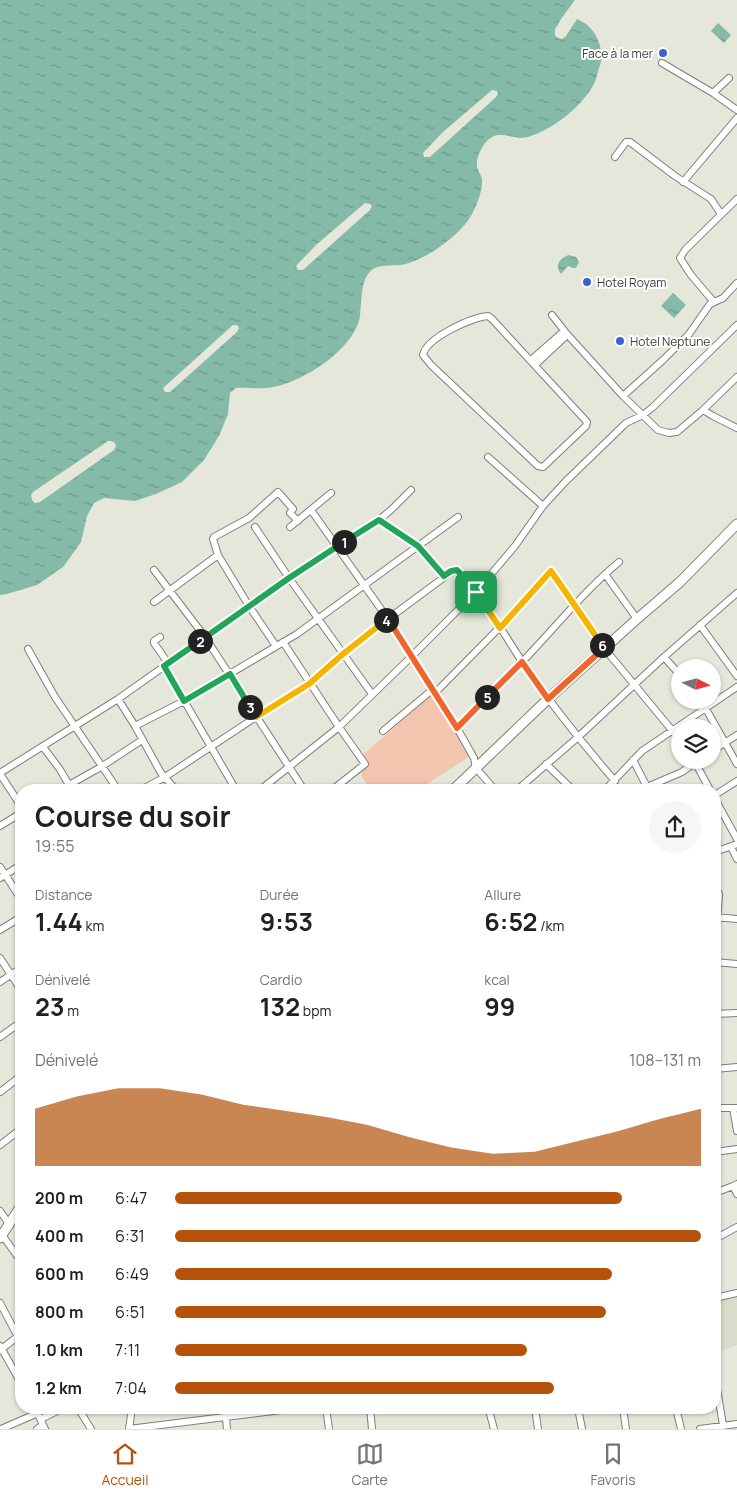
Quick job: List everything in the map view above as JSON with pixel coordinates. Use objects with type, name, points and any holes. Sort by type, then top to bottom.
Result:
[{"type":"main road","points":[[459,784],[548,699],[680,582],[736,526]]},
{"type":"main road","points":[[1,1237],[15,1216]]},
{"type":"street","points":[[662,63],[713,93],[737,110]]},
{"type":"street","points":[[713,93],[729,78]]},
{"type":"street","points":[[683,182],[737,118]]},
{"type":"street","points":[[615,158],[626,142],[630,142],[683,182],[712,199],[722,214]]},
{"type":"street","points":[[713,301],[691,276],[680,258],[685,250],[737,199]]},
{"type":"street","points":[[623,396],[689,334],[713,301],[723,298],[737,283]]},
{"type":"street","points":[[552,315],[623,396],[658,430],[674,433],[704,410],[737,377]]},
{"type":"street","points":[[488,316],[533,362],[587,422],[586,426],[542,467],[431,365],[425,359],[423,352],[429,344],[442,335],[480,317],[488,316]]},
{"type":"street","points":[[267,784],[339,727],[411,657],[476,592],[515,546],[543,506],[565,482],[620,429],[653,407],[737,325]]},
{"type":"street","points":[[533,362],[566,333]]},
{"type":"street","points":[[704,410],[737,428]]},
{"type":"street","points":[[488,457],[543,506]]},
{"type":"street","points":[[15,797],[0,774],[118,699],[289,578],[379,520],[411,490]]},
{"type":"street","points":[[276,646],[249,606],[218,554],[213,544],[214,536],[249,518],[277,492],[280,492],[293,508],[290,512],[298,521]]},
{"type":"street","points":[[290,528],[331,493]]},
{"type":"street","points":[[311,510],[388,619],[457,728],[474,758],[476,768],[490,784]]},
{"type":"street","points":[[135,726],[184,701],[283,642],[318,619],[458,517]]},
{"type":"street","points":[[379,520],[418,546],[444,576]]},
{"type":"street","points":[[255,527],[372,694]]},
{"type":"street","points":[[154,602],[218,554]]},
{"type":"street","points":[[457,728],[605,574],[619,562]]},
{"type":"street","points":[[154,570],[206,637],[300,784]]},
{"type":"street","points":[[152,784],[309,684],[343,654],[388,619],[451,571],[457,570],[476,592],[522,662],[577,738],[615,780]]},
{"type":"street","points":[[384,731],[433,692],[500,628],[551,571],[604,648],[671,728]]},
{"type":"street","points":[[605,574],[637,619]]},
{"type":"street","points":[[524,784],[737,593]]},
{"type":"street","points":[[700,625],[737,676]]},
{"type":"street","points":[[160,637],[154,643],[210,748],[232,784]]},
{"type":"street","points":[[283,642],[309,684],[363,759],[364,763],[339,784]]},
{"type":"street","points":[[28,649],[55,697],[114,784]]},
{"type":"street","points":[[664,657],[671,664]]},
{"type":"street","points":[[721,698],[737,687]]},
{"type":"street","points":[[118,699],[161,773],[171,784]]},
{"type":"street","points":[[690,719],[704,709]]},
{"type":"street","points":[[707,709],[737,764]]},
{"type":"street","points":[[611,784],[633,760],[653,743],[671,731]]},
{"type":"street","points":[[721,744],[737,734]]},
{"type":"street","points":[[75,784],[142,740]]},
{"type":"street","points":[[43,747],[68,784]]},
{"type":"street","points":[[633,760],[641,784]]},
{"type":"street","points":[[546,764],[567,784]]},
{"type":"street","points":[[654,784],[686,769]]},
{"type":"street","points":[[700,769],[707,784]]},
{"type":"street","points":[[721,791],[737,781]]},
{"type":"street","points":[[721,810],[737,839]]},
{"type":"street","points":[[0,826],[15,817]]},
{"type":"street","points":[[721,850],[734,846],[737,859]]},
{"type":"street","points":[[0,866],[3,876],[15,891]]},
{"type":"street","points":[[3,876],[15,868]]},
{"type":"street","points":[[721,917],[737,919]]},
{"type":"street","points":[[0,930],[15,921]]},
{"type":"street","points":[[0,958],[15,981]]},
{"type":"street","points":[[721,963],[737,964]]},
{"type":"street","points":[[0,982],[15,972]]},
{"type":"street","points":[[721,1013],[737,1012]]},
{"type":"street","points":[[0,1037],[15,1026]]},
{"type":"street","points":[[721,1068],[737,1066]]},
{"type":"street","points":[[0,1091],[15,1081]]},
{"type":"street","points":[[721,1108],[735,1108],[737,1131]]},
{"type":"street","points":[[0,1145],[15,1134]]},
{"type":"street","points":[[721,1151],[737,1149]]},
{"type":"street","points":[[721,1191],[735,1185],[737,1194]]},
{"type":"street","points":[[0,1211],[10,1224]]},
{"type":"street","points":[[721,1236],[737,1227]]},
{"type":"street","points":[[1,1237],[15,1254]]},
{"type":"street","points":[[721,1297],[737,1293]]},
{"type":"street","points":[[0,1303],[15,1327]]},
{"type":"street","points":[[15,1338],[0,1348],[15,1373]]},
{"type":"street","points":[[721,1409],[724,1425]]},
{"type":"street","points":[[1,1429],[29,1414]]},
{"type":"street","points":[[37,1429],[56,1414]]},
{"type":"street","points":[[82,1414],[91,1429]]},
{"type":"street","points":[[131,1414],[129,1429],[244,1414]]},
{"type":"street","points":[[327,1414],[329,1429]]},
{"type":"street","points":[[371,1414],[372,1429]]},
{"type":"street","points":[[490,1414],[494,1429]]},
{"type":"street","points":[[535,1414],[538,1429]]},
{"type":"street","points":[[579,1414],[582,1429]]},
{"type":"street","points":[[624,1414],[626,1429]]},
{"type":"street","points":[[677,1414],[681,1429]]},
{"type":"street","points":[[226,1416],[227,1429]]},
{"type":"street","points":[[700,1429],[737,1424]]},
{"type":"shaded area","points":[[431,695],[470,756],[427,784],[367,784],[361,775],[365,762],[364,754]]},
{"type":"shaded area","points":[[737,1292],[737,1345],[721,1351],[721,1297]]},
{"type":"water","points":[[0,0],[575,0],[556,28],[556,37],[565,37],[577,19],[590,27],[596,35],[602,57],[593,86],[580,103],[565,117],[547,129],[528,137],[496,135],[486,142],[477,160],[477,168],[482,178],[480,195],[469,219],[448,241],[420,259],[401,265],[375,268],[368,274],[363,285],[360,316],[356,329],[348,341],[336,353],[308,373],[279,386],[236,388],[230,393],[228,414],[219,436],[204,460],[182,482],[135,501],[104,498],[94,503],[87,516],[81,542],[63,567],[37,585],[0,595]]},
{"type":"water","points":[[718,23],[731,35],[724,43],[711,31]]},
{"type":"water","points":[[569,255],[576,257],[579,262],[576,268],[568,266],[561,274],[558,268],[559,262]]},
{"type":"water","points":[[673,293],[686,305],[674,318],[661,306]]},
{"type":"pier","points":[[575,0],[578,0],[558,30],[558,35],[564,35],[575,18],[578,17],[565,37],[562,39],[558,38],[555,35],[555,29]]},
{"type":"pier","points":[[492,90],[497,91],[496,97],[430,157],[424,157],[423,153],[443,132]]},
{"type":"pier","points":[[365,203],[372,206],[370,210],[303,270],[298,270],[296,266],[316,245]]},
{"type":"pier","points":[[233,325],[237,325],[239,328],[237,332],[170,392],[165,392],[163,388]]},
{"type":"pier","points":[[108,441],[115,443],[114,450],[40,502],[35,503],[32,500],[31,495],[33,492]]},
{"type":"place","name":"Face à la mer","points":[[663,53]]},
{"type":"place","name":"Hotel Royam","points":[[587,282]]},
{"type":"place","name":"Hotel Neptune","points":[[620,341]]},
{"type":"route","points":[[379,520],[418,546],[444,576],[451,571],[457,570],[476,592],[500,628],[551,571],[604,648],[548,699],[522,662],[457,728],[388,619],[343,654],[309,684],[256,717],[230,674],[184,701],[164,666],[289,578],[379,520]]}]
